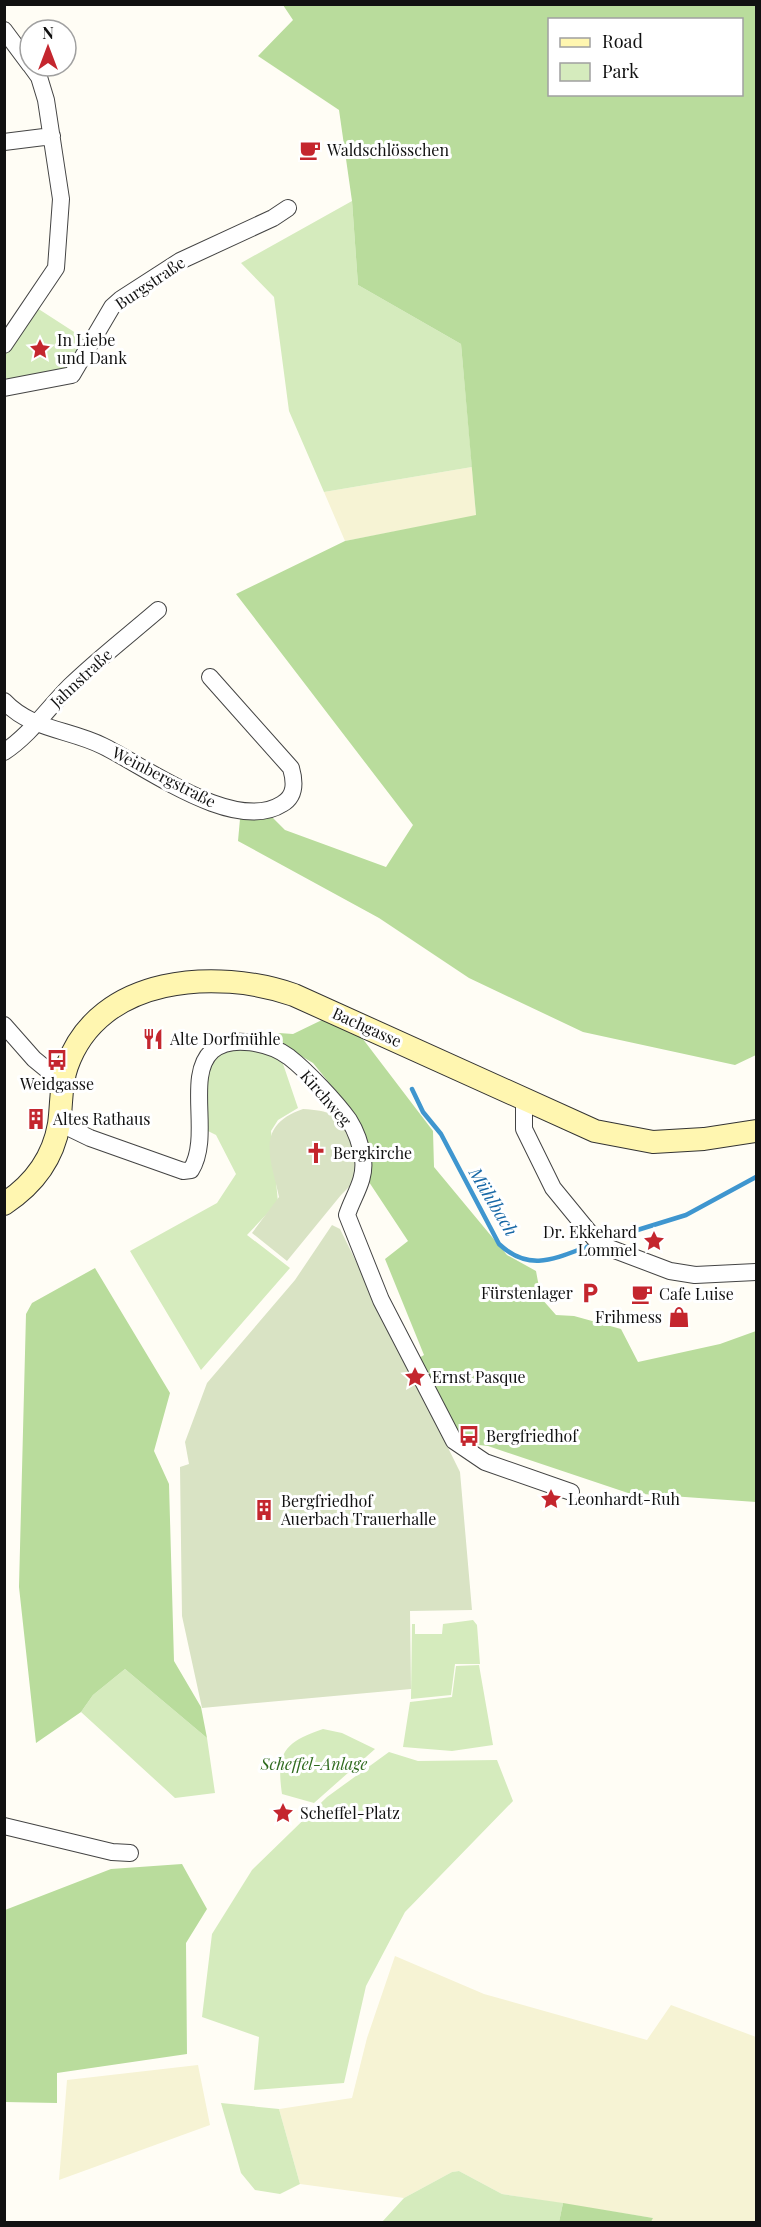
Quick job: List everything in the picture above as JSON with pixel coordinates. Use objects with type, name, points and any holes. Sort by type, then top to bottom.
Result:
[{"type":"main road","name":"Bachgasse","points":[[4,1204],[32,1182],[42,1170],[59,1124],[62,1082],[72,1053],[81,1036],[113,1006],[167,986],[201,980],[239,980],[266,985],[294,994],[595,1131],[653,1142],[704,1139],[756,1131]]},
{"type":"street","points":[[4,30],[18,49]]},
{"type":"street","points":[[4,345],[56,268],[61,199],[46,100],[39,78]]},
{"type":"street","points":[[4,142],[52,136]]},
{"type":"street","name":"Burgstraße","points":[[4,388],[72,375],[112,307],[126,296],[180,261],[273,218],[288,208]]},
{"type":"street","name":"Jahnstraße","points":[[34,723],[72,684],[158,609]]},
{"type":"street","name":"Weinbergstraße","points":[[34,723],[101,744],[223,808],[249,812],[276,808],[286,802],[292,793],[294,785],[291,768],[210,677]]},
{"type":"street","points":[[4,701],[18,714],[34,723],[22,740],[4,752]]},
{"type":"street","points":[[4,1025],[34,1059],[62,1082]]},
{"type":"street","name":"Kirchweg","points":[[59,1124],[90,1138],[183,1171],[191,1170],[197,1161],[201,1133],[200,1081],[206,1057],[224,1044],[234,1042],[250,1042],[288,1056],[349,1120],[358,1140],[363,1161],[361,1183],[347,1215],[394,1328],[454,1441],[485,1462],[572,1492]]},
{"type":"street","points":[[524,1100],[524,1129],[553,1188],[599,1242],[670,1271],[694,1275],[756,1272]]},
{"type":"street","points":[[4,1826],[112,1852],[130,1853]]},
{"type":"shaded area","points":[[472,467],[476,516],[345,541],[324,492]]},
{"type":"shaded area","points":[[395,1956],[484,1994],[647,2040],[671,2005],[756,2037],[756,2222],[651,2222],[653,2218],[502,2194],[459,2171],[452,2172],[404,2198],[300,2184],[279,2109],[352,2098],[367,2038]]},
{"type":"shaded area","points":[[198,2065],[210,2125],[59,2180],[67,2080]]},
{"type":"green space","points":[[283,5],[756,5],[756,1055],[735,1065],[583,1032],[469,978],[379,918],[238,841],[240,819],[272,817],[285,830],[386,867],[413,825],[236,594],[345,541],[476,515],[461,344],[358,285],[352,201],[339,110],[258,56],[293,20]]},
{"type":"green space","points":[[352,201],[358,285],[461,344],[472,467],[324,492],[289,411],[274,297],[241,263]]},
{"type":"green space","points":[[37,308],[85,339],[67,369],[8,379],[5,377],[4,357]]},
{"type":"green space","points":[[324,1019],[353,1026],[433,1131],[434,1167],[507,1255],[536,1271],[541,1298],[556,1315],[574,1316],[621,1329],[638,1362],[720,1344],[756,1331],[756,1502],[628,1493],[488,1446],[461,1443],[419,1358],[424,1355],[385,1259],[408,1241],[367,1179],[348,1106],[313,1063],[267,1036],[279,1033],[293,1034]]},
{"type":"green space","points":[[237,1046],[281,1058],[298,1108],[278,1120],[271,1131],[278,1202],[247,1235],[290,1268],[201,1370],[130,1251],[217,1203],[236,1174],[216,1135],[208,1131],[206,1071],[218,1053]]},
{"type":"green space","points":[[303,1109],[333,1115],[342,1121],[352,1138],[357,1179],[287,1261],[252,1233],[279,1197],[270,1157],[272,1134],[277,1125],[288,1116]]},
{"type":"green space","points":[[332,1225],[340,1229],[460,1472],[472,1610],[410,1611],[411,1689],[202,1708],[182,1616],[180,1467],[189,1464],[185,1442],[207,1383],[295,1280]]},
{"type":"green space","points":[[95,1268],[170,1393],[154,1451],[169,1484],[174,1661],[201,1707],[207,1738],[125,1669],[93,1695],[81,1712],[36,1743],[19,1587],[26,1314],[32,1303]]},
{"type":"green space","points":[[473,1620],[477,1625],[480,1664],[455,1664],[451,1695],[411,1699],[412,1624],[415,1624],[415,1634],[442,1634],[443,1624]]},
{"type":"green space","points":[[479,1665],[493,1745],[452,1751],[403,1747],[410,1702],[452,1697],[456,1666]]},
{"type":"green space","points":[[125,1669],[207,1738],[215,1793],[175,1798],[81,1712],[93,1695]]},
{"type":"green space","name":"Scheffel-Anlage","points":[[323,1729],[342,1733],[375,1749],[314,1803],[282,1794],[280,1768],[286,1751],[299,1739]]},
{"type":"green space","points":[[389,1752],[418,1761],[497,1760],[513,1801],[405,1912],[366,1986],[344,2083],[254,2090],[259,2037],[202,2017],[212,1934],[252,1870],[327,1797]]},
{"type":"green space","points":[[182,1864],[207,1909],[186,1943],[187,2054],[57,2073],[57,2103],[5,2102],[5,1910],[111,1869]]},
{"type":"green space","points":[[221,2103],[279,2109],[300,2184],[280,2194],[255,2190],[241,2173]]},
{"type":"green space","points":[[459,2171],[502,2194],[563,2203],[559,2222],[382,2222],[404,2198],[452,2172]]},
{"type":"green space","points":[[563,2203],[653,2218],[651,2222],[559,2222]]},
{"type":"waterway","name":"Mühlbach","points":[[412,1089],[423,1112],[441,1134],[499,1244],[511,1253],[534,1261],[557,1258],[594,1244]]},
{"type":"waterway","name":"Mühlbach","points":[[605,1240],[686,1215],[756,1177]]},
{"type":"place","name":"Waldschlösschen","points":[[310,150]]},
{"type":"place","name":"In Liebe und Dank","points":[[40,349]]},
{"type":"place","name":"Alte Dorfmühle","points":[[153,1039]]},
{"type":"place","name":"Weidgasse","points":[[57,1060]]},
{"type":"place","name":"Altes Rathaus","points":[[36,1119]]},
{"type":"place","name":"Bergkirche","points":[[316,1153]]},
{"type":"place","name":"Dr. Ekkehard Lommel","points":[[654,1241]]},
{"type":"place","name":"Fürstenlager","points":[[590,1293]]},
{"type":"place","name":"Cafe Luise","points":[[642,1294]]},
{"type":"place","name":"Frihmess","points":[[679,1317]]},
{"type":"place","name":"Ernst Pasque","points":[[415,1377]]},
{"type":"place","name":"Bergfriedhof","points":[[469,1436]]},
{"type":"place","name":"Leonhardt-Ruh","points":[[551,1499]]},
{"type":"place","name":"Bergfriedhof Auerbach Trauerhalle","points":[[264,1510]]},
{"type":"place","name":"Scheffel-Platz","points":[[283,1813]]}]
